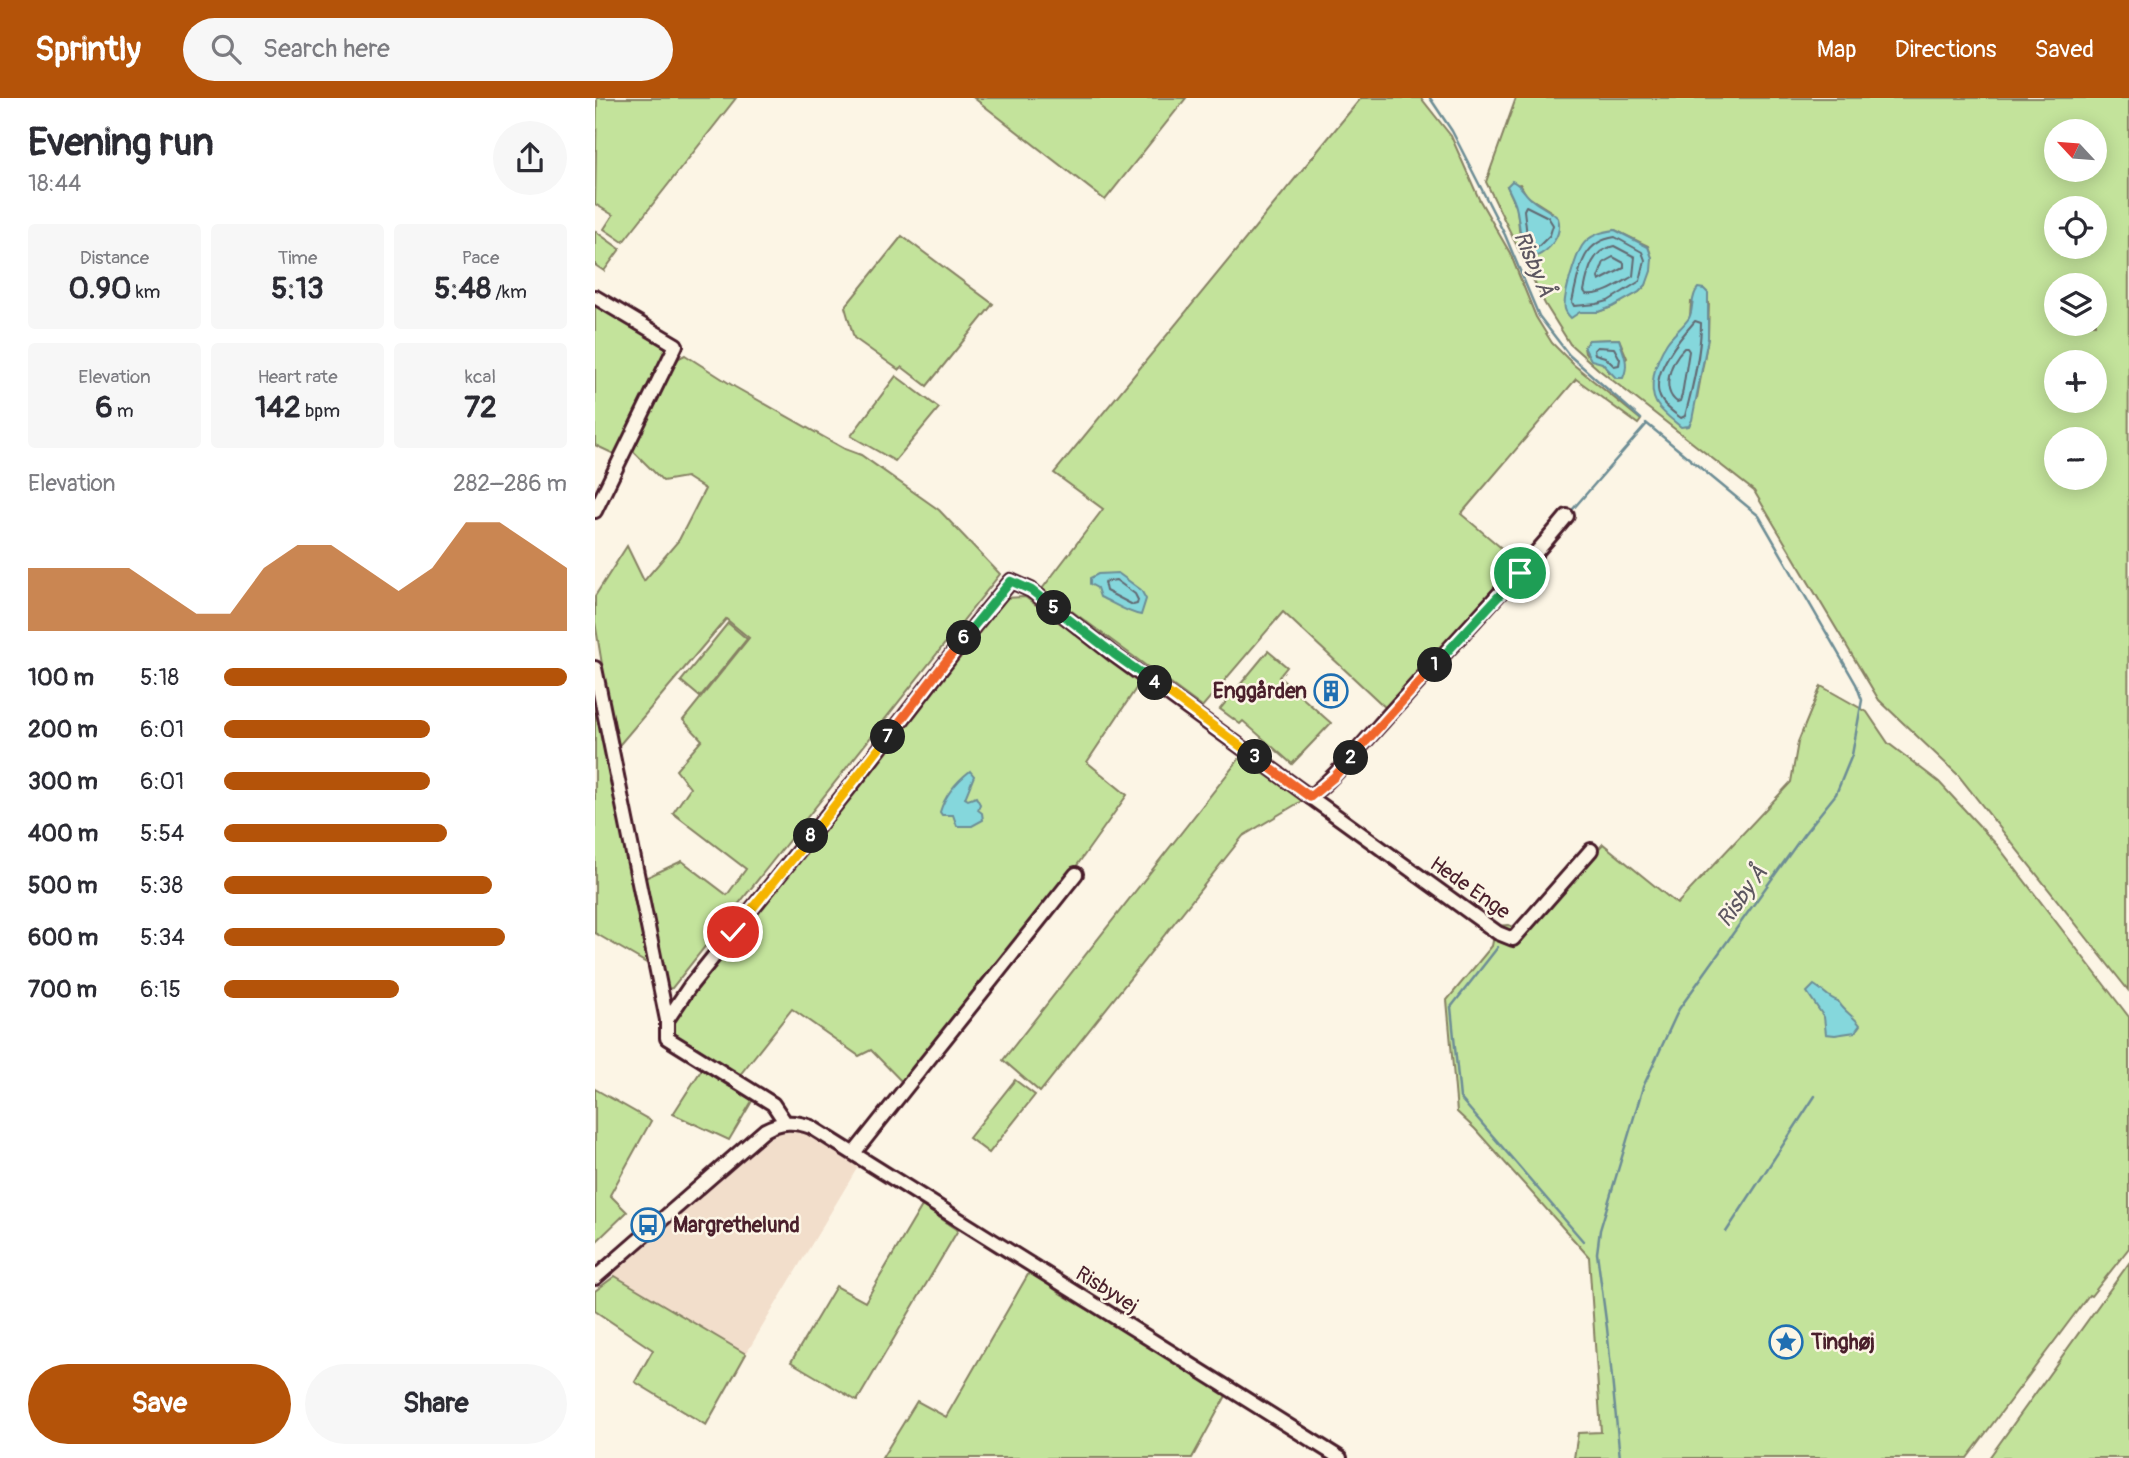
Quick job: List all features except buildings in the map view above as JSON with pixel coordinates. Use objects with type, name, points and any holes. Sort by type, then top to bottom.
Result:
[{"type":"street","points":[[595,297],[676,345],[595,511]]},
{"type":"street","points":[[1310,797],[1334,777],[1520,573],[1567,516]]},
{"type":"street","name":"Hede Enge","points":[[667,1020],[689,986],[1011,581],[1031,590],[1114,654],[1498,933],[1513,939],[1591,850]]},
{"type":"street","points":[[595,667],[667,1020],[667,1038],[773,1104],[785,1122],[765,1130],[595,1278]]},
{"type":"street","points":[[854,1153],[1076,874]]},
{"type":"street","name":"Risbyvej","points":[[785,1122],[797,1122],[811,1127],[854,1153],[1340,1458]]},
{"type":"shaded area","points":[[788,1126],[805,1130],[859,1165],[746,1354],[608,1272],[769,1136]]},
{"type":"green space","points":[[597,98],[736,98],[623,242],[604,229],[613,215],[595,204]]},
{"type":"green space","points":[[974,98],[1186,98],[1105,200]]},
{"type":"green space","points":[[1361,98],[1421,98],[1451,136],[1479,199],[1510,253],[1536,317],[1552,343],[1574,365],[1641,420],[1638,424],[1576,379],[1461,514],[1518,562],[1388,710],[1283,612],[1202,707],[1042,589],[1103,509],[1054,473]]},
{"type":"green space","points":[[1516,98],[2129,98],[2128,990],[1958,775],[1879,700],[1754,491],[1570,344],[1545,304],[1486,182]],"holes":[[[1520,184],[1527,196],[1552,212],[1520,238],[1517,208],[1507,186]],[[1615,230],[1648,246],[1652,258],[1646,285],[1639,292],[1598,312],[1580,312]],[[1691,302],[1709,303],[1708,338],[1697,398]],[[1619,339],[1627,358],[1610,373],[1602,363],[1585,353],[1584,347],[1589,340]]]},
{"type":"green space","points":[[595,231],[620,249],[604,271],[595,265]]},
{"type":"green space","points":[[902,236],[993,304],[927,386],[902,367],[899,370],[854,338],[845,307]]},
{"type":"green space","points":[[595,304],[669,347],[616,455],[595,445]]},
{"type":"green space","points":[[685,355],[735,387],[845,449],[861,455],[939,510],[1000,574],[672,988],[668,989],[645,878],[682,861],[727,895],[746,869],[673,813],[690,788],[676,770],[702,740],[683,720],[749,638],[726,619],[616,749],[595,622],[595,596],[627,546],[644,581],[679,540],[705,489],[686,477],[663,481],[633,451],[672,366]]},
{"type":"green space","points":[[896,376],[939,408],[895,461],[851,436]]},
{"type":"green space","points":[[1025,597],[1141,681],[1087,762],[1127,795],[1068,878],[904,1084],[871,1050],[859,1056],[792,1009],[739,1076],[672,1034],[670,1025],[675,1012],[1004,598]]},
{"type":"green space","points":[[728,623],[747,639],[700,697],[681,681]]},
{"type":"green space","points":[[1268,651],[1287,667],[1279,677],[1331,723],[1292,764],[1243,721],[1240,724],[1220,709]]},
{"type":"green space","points":[[1821,686],[1867,712],[1888,743],[1939,782],[1997,845],[2129,1017],[2129,1248],[2091,1296],[2089,1295],[1967,1458],[1574,1458],[1578,1433],[1601,1432],[1589,1257],[1457,1112],[1447,1000],[1492,946],[1496,926],[1509,925],[1524,932],[1603,844],[1677,904],[1791,782],[1798,742]]},
{"type":"green space","points":[[595,704],[650,965],[595,933]]},
{"type":"green space","points":[[1243,754],[1305,799],[1243,836],[1040,1092],[1003,1060]]},
{"type":"green space","points":[[702,1069],[730,1087],[734,1083],[755,1096],[729,1140],[673,1114]]},
{"type":"green space","points":[[1015,1080],[1035,1095],[989,1153],[969,1138]]},
{"type":"green space","points":[[595,1089],[651,1121],[610,1195],[627,1212],[595,1243]]},
{"type":"green space","points":[[922,1206],[958,1230],[857,1401],[791,1362],[836,1286],[865,1302]]},
{"type":"green space","points":[[2129,1263],[2129,1458],[1989,1458]]},
{"type":"green space","points":[[1030,1271],[1061,1294],[1228,1392],[1192,1458],[882,1458],[917,1401],[946,1417]]},
{"type":"green space","points":[[615,1276],[746,1354],[706,1425],[635,1382],[653,1350],[595,1311],[595,1291]]},
{"type":"water","points":[[1512,181],[1532,200],[1558,218],[1557,236],[1546,251],[1535,257],[1522,240],[1516,207],[1507,186]]},
{"type":"water","points":[[1615,230],[1648,247],[1652,258],[1646,285],[1612,307],[1598,312],[1580,312],[1571,318],[1567,314],[1565,304],[1579,251],[1593,236]]},
{"type":"water","points":[[1698,288],[1708,293],[1708,338],[1692,420],[1689,426],[1681,427],[1657,405],[1653,384],[1661,354],[1669,340],[1689,318]]},
{"type":"water","points":[[1619,339],[1626,363],[1623,378],[1616,378],[1602,363],[1591,360],[1584,347],[1589,340]]},
{"type":"water","points":[[1118,573],[1141,590],[1146,599],[1141,615],[1100,597],[1097,588],[1090,584],[1090,578],[1098,574]]},
{"type":"water","points":[[970,771],[974,776],[965,798],[968,800],[976,797],[983,820],[972,826],[957,826],[953,815],[942,815],[940,812],[952,789]]},
{"type":"water","points":[[1814,985],[1838,1001],[1858,1022],[1860,1025],[1855,1032],[1826,1034],[1824,1017],[1807,992]]},
{"type":"waterway","name":"Risby Å","points":[[1430,98],[1452,131],[1505,235],[1539,316],[1569,355],[1641,419]]},
{"type":"waterway","name":"Risby Å","points":[[1620,1458],[1597,1253],[1600,1230],[1643,1087],[1679,1009],[1804,834],[1836,794],[1852,755],[1862,700],[1856,684],[1759,516],[1646,423]]},
{"type":"waterway","points":[[1573,509],[1646,425]]},
{"type":"waterway","points":[[1498,947],[1451,1007],[1460,1098],[1583,1241]]},
{"type":"waterway","points":[[1726,1232],[1815,1096]]},
{"type":"place","name":"Enggården","points":[[1331,691]]},
{"type":"place","name":"Margrethelund","points":[[648,1225]]},
{"type":"place","name":"Tinghøj","points":[[1786,1342]]},
{"type":"route","points":[[733,932],[1011,581],[1031,590],[1310,797],[1334,777],[1403,698],[1520,573]]}]
